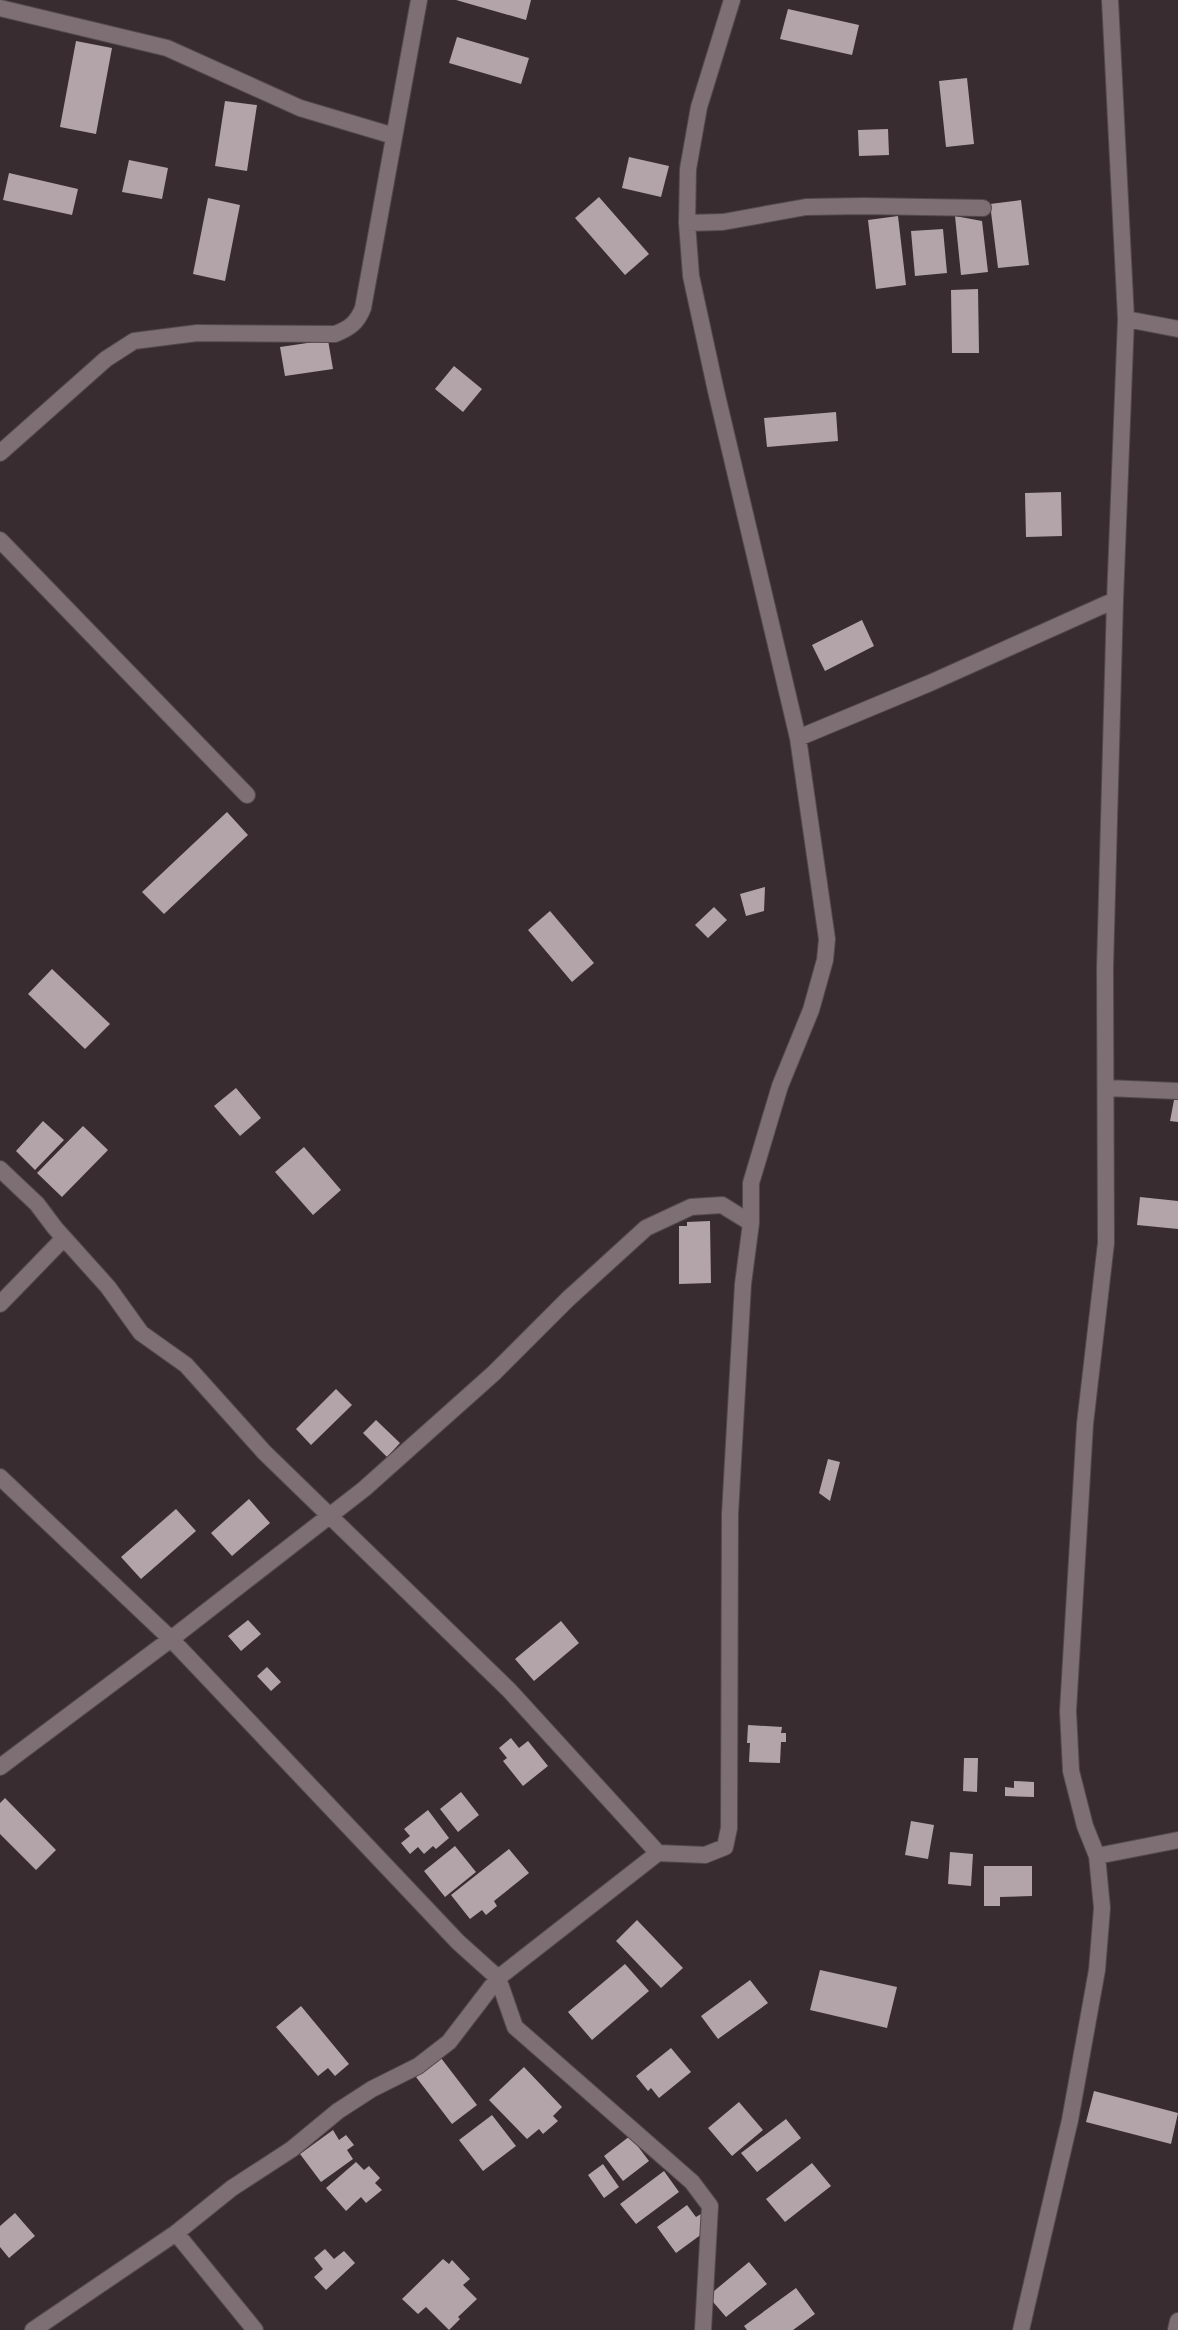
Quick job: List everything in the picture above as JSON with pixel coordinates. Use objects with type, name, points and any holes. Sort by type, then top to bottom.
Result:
[{"type":"street","points":[[0,453],[106,359],[134,341],[197,333],[335,334],[350,328],[359,319],[419,0]]},
{"type":"street","points":[[33,2330],[176,2233],[232,2188],[292,2149],[338,2111],[372,2089],[418,2066],[449,2042],[498,1978],[658,1853],[705,1855],[725,1847],[729,1828],[730,1514],[743,1284],[751,1223],[751,1183],[780,1086],[811,1010],[827,945],[798,738],[691,276],[687,223],[688,169],[699,107],[732,0]]},
{"type":"street","points":[[1021,2330],[1070,2120],[1097,1970],[1102,1908],[1097,1856],[1085,1826],[1071,1771],[1068,1711],[1085,1424],[1106,1243],[1105,968],[1126,319],[1110,0]]},
{"type":"street","points":[[0,8],[167,48],[300,108],[394,136]]},
{"type":"street","points":[[687,223],[723,222],[806,207],[863,205],[983,208]]},
{"type":"street","points":[[1126,319],[1178,329]]},
{"type":"street","points":[[0,540],[247,796]]},
{"type":"street","points":[[798,738],[930,683],[1115,600]]},
{"type":"street","points":[[1106,1088],[1178,1091]]},
{"type":"street","points":[[0,1169],[37,1204],[108,1287],[141,1333],[186,1364],[264,1452],[509,1690],[658,1853]]},
{"type":"street","points":[[0,1766],[331,1516],[494,1373],[576,1291],[646,1228],[691,1207],[722,1205],[751,1223]]},
{"type":"street","points":[[0,1304],[64,1238]]},
{"type":"street","points":[[0,1477],[171,1639],[457,1942],[498,1978],[514,2027],[692,2182],[710,2206],[703,2330]]},
{"type":"street","points":[[1097,1856],[1178,1840]]},
{"type":"street","points":[[176,2233],[255,2330]]},
{"type":"street","points":[[1176,2330],[1178,2321]]},
{"type":"building","points":[[456,0],[531,0],[526,20]]},
{"type":"building","points":[[788,9],[859,25],[852,55],[780,39]]},
{"type":"building","points":[[457,37],[529,58],[521,84],[449,63]]},
{"type":"building","points":[[76,41],[112,48],[96,134],[60,127]]},
{"type":"building","points":[[967,78],[974,144],[946,147],[939,81]]},
{"type":"building","points":[[225,101],[257,105],[247,171],[215,166]]},
{"type":"building","points":[[888,129],[889,155],[859,156],[858,130]]},
{"type":"building","points":[[629,157],[669,166],[661,197],[622,188]]},
{"type":"building","points":[[129,160],[168,168],[162,199],[122,192]]},
{"type":"building","points":[[9,173],[78,189],[72,215],[3,200]]},
{"type":"building","points":[[599,197],[649,254],[625,275],[575,218]]},
{"type":"building","points":[[208,198],[240,205],[225,281],[193,274]]},
{"type":"building","points":[[1021,200],[1029,265],[998,268],[990,204]]},
{"type":"building","points":[[898,216],[906,285],[876,289],[868,220]]},
{"type":"building","points":[[955,216],[982,221],[988,272],[961,275]]},
{"type":"building","points":[[943,229],[947,273],[915,276],[911,231]]},
{"type":"building","points":[[978,289],[979,353],[952,353],[951,290]]},
{"type":"building","points":[[328,340],[333,369],[285,376],[280,347]]},
{"type":"building","points":[[454,366],[482,389],[463,412],[435,389]]},
{"type":"building","points":[[836,412],[838,441],[767,447],[764,418]]},
{"type":"building","points":[[1061,492],[1062,536],[1026,537],[1025,493]]},
{"type":"building","points":[[862,620],[874,646],[825,671],[812,645]]},
{"type":"building","points":[[227,812],[248,835],[164,914],[142,892]]},
{"type":"building","points":[[765,887],[764,911],[746,916],[740,894]]},
{"type":"building","points":[[714,907],[727,920],[708,938],[695,925]]},
{"type":"building","points":[[550,911],[594,963],[572,982],[528,930]]},
{"type":"building","points":[[52,969],[110,1024],[85,1049],[28,994]]},
{"type":"building","points":[[236,1088],[261,1118],[240,1136],[214,1106]]},
{"type":"building","points":[[1174,1100],[1178,1100],[1178,1122],[1170,1121]]},
{"type":"building","points":[[43,1121],[64,1140],[35,1170],[16,1151]]},
{"type":"building","points":[[83,1126],[108,1150],[62,1197],[37,1173]]},
{"type":"building","points":[[304,1147],[341,1190],[313,1215],[275,1172]]},
{"type":"building","points":[[1140,1197],[1178,1201],[1178,1229],[1137,1225]]},
{"type":"building","points":[[710,1221],[711,1283],[679,1284],[679,1226],[687,1226],[687,1222]]},
{"type":"building","points":[[336,1389],[352,1405],[311,1445],[296,1429]]},
{"type":"building","points":[[376,1420],[400,1443],[387,1457],[363,1433]]},
{"type":"building","points":[[828,1459],[840,1462],[830,1501],[819,1493]]},
{"type":"building","points":[[249,1499],[270,1523],[232,1556],[211,1533]]},
{"type":"building","points":[[176,1509],[196,1531],[141,1579],[121,1557]]},
{"type":"building","points":[[248,1620],[261,1634],[241,1651],[228,1636]]},
{"type":"building","points":[[561,1621],[579,1643],[534,1681],[515,1659]]},
{"type":"building","points":[[267,1667],[281,1682],[271,1691],[257,1676]]},
{"type":"building","points":[[748,1725],[782,1727],[781,1733],[786,1733],[786,1742],[781,1742],[780,1763],[749,1762]]},
{"type":"building","points":[[511,1738],[519,1748],[528,1741],[548,1766],[523,1786],[503,1761],[507,1758],[499,1748]]},
{"type":"building","points":[[964,1758],[978,1758],[977,1792],[963,1791]]},
{"type":"building","points":[[1014,1781],[1034,1782],[1034,1797],[1005,1796],[1005,1787],[1014,1788]]},
{"type":"building","points":[[461,1792],[479,1815],[458,1832],[440,1809]]},
{"type":"building","points":[[5,1798],[56,1850],[36,1870],[0,1834],[0,1803]]},
{"type":"building","points":[[428,1810],[449,1838],[436,1849],[433,1846],[424,1854],[418,1847],[410,1854],[401,1843],[410,1836],[404,1829]]},
{"type":"building","points":[[911,1821],[934,1825],[928,1859],[905,1855]]},
{"type":"building","points":[[455,1846],[476,1872],[445,1897],[424,1871]]},
{"type":"building","points":[[509,1849],[529,1873],[494,1901],[497,1906],[486,1915],[482,1910],[470,1919],[451,1895]]},
{"type":"building","points":[[950,1852],[973,1854],[971,1886],[948,1884]]},
{"type":"building","points":[[984,1866],[1032,1866],[1032,1896],[1000,1897],[1000,1906],[984,1906]]},
{"type":"building","points":[[637,1920],[683,1968],[661,1988],[616,1941]]},
{"type":"building","points":[[625,1964],[649,1991],[592,2040],[568,2012]]},
{"type":"building","points":[[820,1970],[897,1987],[887,2028],[810,2010]]},
{"type":"building","points":[[750,1980],[768,2003],[718,2039],[701,2016]]},
{"type":"building","points":[[301,2006],[349,2064],[335,2076],[328,2068],[318,2076],[276,2027]]},
{"type":"building","points":[[671,2048],[691,2072],[659,2098],[651,2088],[648,2091],[636,2076]]},
{"type":"building","points":[[441,2058],[477,2105],[452,2124],[416,2077]]},
{"type":"building","points":[[524,2067],[562,2107],[553,2116],[558,2121],[543,2134],[539,2129],[527,2139],[489,2100]]},
{"type":"building","points":[[1094,2091],[1178,2113],[1171,2144],[1086,2122]]},
{"type":"building","points":[[739,2102],[763,2130],[732,2156],[708,2128]]},
{"type":"building","points":[[492,2115],[516,2146],[483,2171],[459,2140]]},
{"type":"building","points":[[786,2119],[801,2138],[757,2172],[741,2153]]},
{"type":"building","points":[[333,2130],[339,2140],[346,2135],[354,2145],[347,2150],[353,2159],[321,2182],[300,2154]]},
{"type":"building","points":[[630,2136],[649,2161],[623,2181],[604,2156]]},
{"type":"building","points":[[356,2162],[364,2170],[369,2166],[380,2178],[375,2183],[382,2190],[366,2203],[361,2197],[346,2211],[326,2188]]},
{"type":"building","points":[[812,2163],[831,2186],[785,2222],[766,2199]]},
{"type":"building","points":[[603,2164],[619,2187],[604,2198],[588,2175]]},
{"type":"building","points":[[664,2171],[679,2192],[636,2224],[620,2204]]},
{"type":"building","points":[[687,2205],[696,2217],[701,2214],[708,2223],[706,2231],[676,2253],[657,2227]]},
{"type":"building","points":[[15,2213],[35,2236],[9,2258],[0,2247],[0,2226]]},
{"type":"building","points":[[325,2249],[334,2259],[344,2251],[355,2263],[326,2290],[314,2277],[323,2269],[314,2258]]},
{"type":"building","points":[[443,2259],[449,2264],[452,2260],[470,2279],[463,2285],[477,2299],[449,2330],[426,2307],[418,2314],[402,2299]]},
{"type":"building","points":[[749,2262],[767,2284],[726,2317],[708,2296]]},
{"type":"building","points":[[796,2288],[815,2314],[793,2330],[747,2330],[744,2326]]}]
